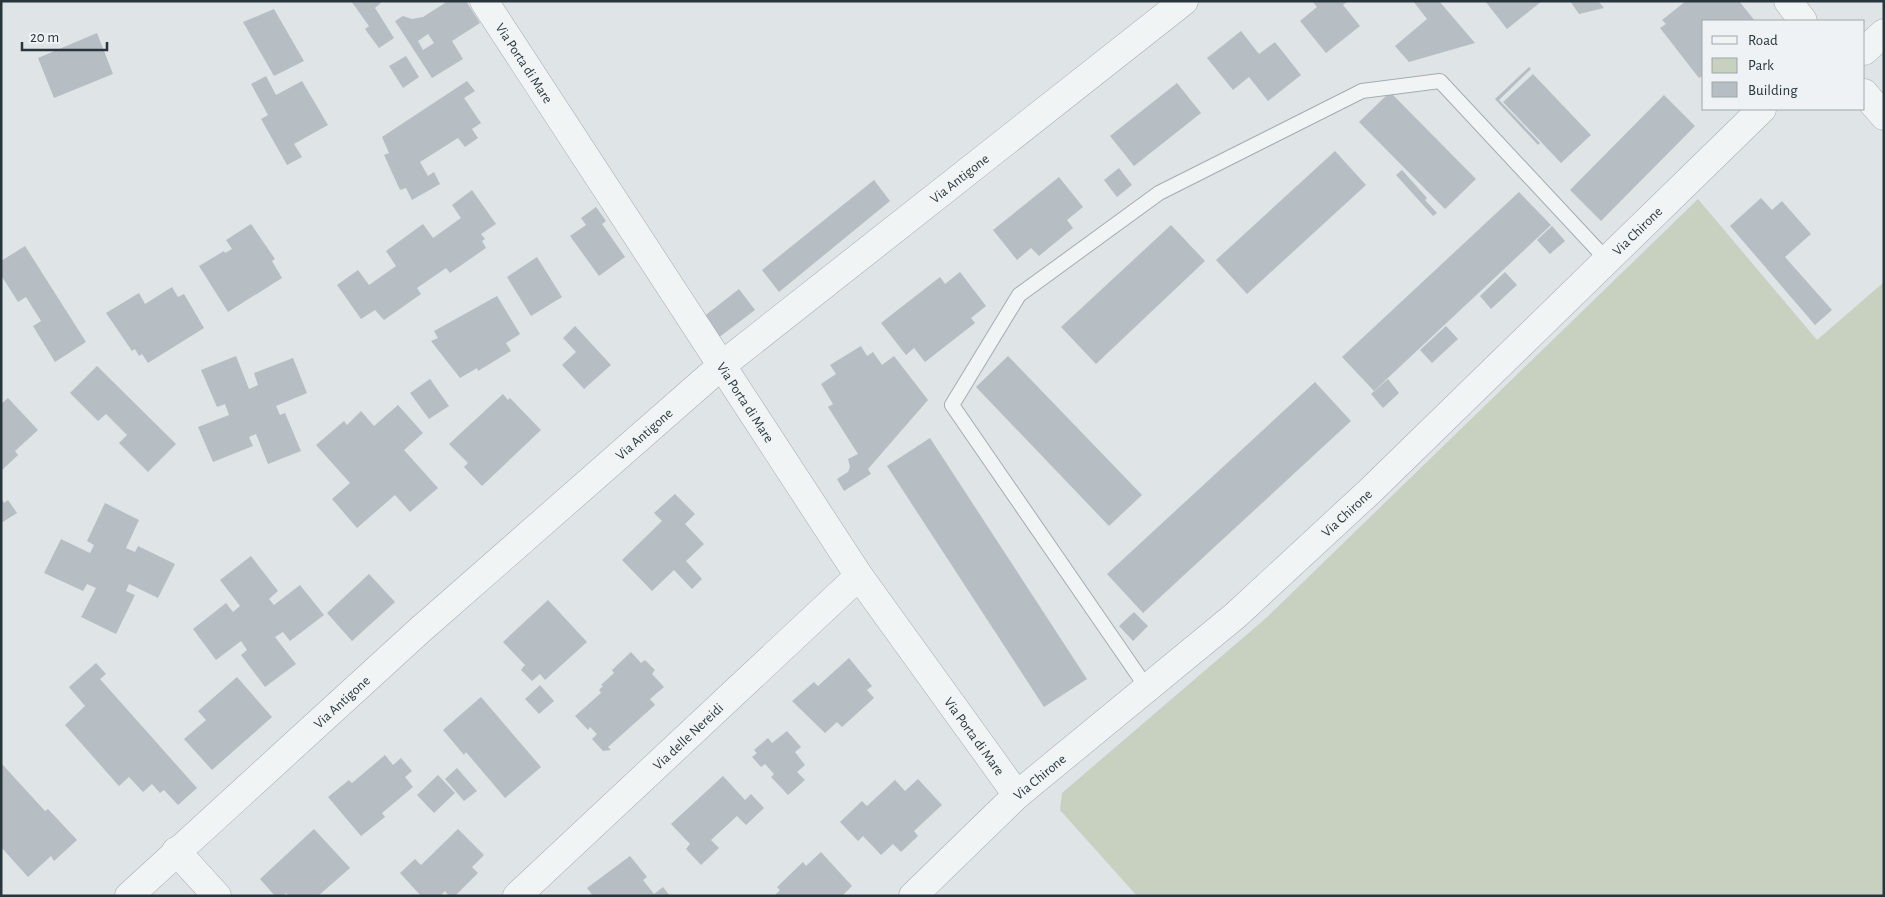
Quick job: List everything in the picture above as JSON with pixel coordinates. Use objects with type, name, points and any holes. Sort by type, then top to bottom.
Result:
[{"type":"street","name":"Via Porta di Mare","points":[[484,1],[859,576],[1016,795]]},
{"type":"street","name":"Via Antigone","points":[[129,896],[176,851],[420,630],[721,366],[1184,1]]},
{"type":"street","points":[[1788,1],[1802,20]]},
{"type":"street","points":[[1865,50],[1884,33]]},
{"type":"street","points":[[1865,94],[1884,116]]},
{"type":"street","name":"Via Chirone","points":[[913,896],[1016,795],[1236,615],[1370,491],[1761,110]]},
{"type":"street","name":"Via delle Nereidi","points":[[517,896],[859,576]]},
{"type":"street","points":[[176,851],[217,896]]},
{"type":"lane","points":[[1147,688],[952,405],[1019,294],[1159,193],[1362,91],[1440,81],[1606,259]]},
{"type":"green space","points":[[1698,199],[1817,340],[1884,282],[1884,896],[1137,896],[1060,810],[1062,793],[1265,619]]},
{"type":"building","points":[[351,1],[383,1],[375,8],[394,38],[379,48],[365,29],[369,26]]},
{"type":"building","points":[[448,1],[466,1],[480,23],[452,41],[463,59],[432,78],[395,21],[403,16],[412,19],[423,17]],"holes":[[[428,34],[434,43],[423,50],[418,41]]]},
{"type":"building","points":[[1312,1],[1348,1],[1343,5],[1360,26],[1326,53],[1300,21],[1317,7]]},
{"type":"building","points":[[1413,1],[1439,1],[1475,43],[1409,62],[1395,46],[1427,19]]},
{"type":"building","points":[[1485,1],[1542,1],[1507,29]]},
{"type":"building","points":[[1570,1],[1598,1],[1604,8],[1579,14]]},
{"type":"building","points":[[1686,1],[1739,1],[1754,20],[1702,20],[1702,76],[1699,78],[1660,28],[1666,24],[1662,20]]},
{"type":"building","points":[[274,9],[304,61],[274,76],[243,22]]},
{"type":"building","points":[[1241,31],[1259,54],[1275,42],[1301,75],[1268,101],[1249,77],[1233,90],[1207,58]]},
{"type":"building","points":[[97,33],[113,74],[54,98],[38,58]]},
{"type":"building","points":[[406,56],[419,77],[403,88],[389,66]]},
{"type":"building","points":[[1529,67],[1531,69],[1499,100],[1540,143],[1538,145],[1495,99]]},
{"type":"building","points":[[1533,74],[1591,135],[1561,163],[1503,102]]},
{"type":"building","points":[[266,76],[276,95],[302,81],[328,125],[294,144],[302,157],[287,165],[261,119],[268,115],[251,84]]},
{"type":"building","points":[[467,81],[475,91],[464,98],[481,123],[472,129],[478,138],[465,147],[458,138],[420,162],[428,176],[434,172],[440,184],[412,200],[406,188],[400,190],[384,155],[389,153],[382,137]]},
{"type":"building","points":[[1177,83],[1201,113],[1134,166],[1110,136]]},
{"type":"building","points":[[1390,92],[1476,179],[1445,209],[1359,122]]},
{"type":"building","points":[[1664,95],[1695,126],[1601,221],[1570,190]]},
{"type":"building","points":[[1335,151],[1366,185],[1247,294],[1216,260]]},
{"type":"building","points":[[1119,168],[1132,185],[1117,197],[1104,180]]},
{"type":"building","points":[[1402,170],[1427,198],[1425,200],[1437,213],[1433,216],[1396,175]]},
{"type":"building","points":[[1059,177],[1083,207],[1067,220],[1073,228],[1039,256],[1031,248],[1017,260],[993,230]]},
{"type":"building","points":[[874,180],[890,201],[779,292],[762,270]]},
{"type":"building","points":[[472,190],[496,224],[481,234],[485,239],[482,241],[486,248],[450,273],[446,268],[417,288],[421,294],[384,320],[375,310],[361,319],[337,285],[358,270],[369,285],[396,266],[386,251],[423,224],[433,238],[461,218],[452,205]]},
{"type":"building","points":[[1519,192],[1551,225],[1374,391],[1342,357]]},
{"type":"building","points":[[1761,198],[1772,210],[1782,201],[1811,234],[1785,257],[1832,310],[1815,325],[1730,226]]},
{"type":"building","points":[[596,207],[606,221],[602,224],[625,257],[599,276],[570,236],[586,225],[581,218]]},
{"type":"building","points":[[251,224],[275,259],[272,261],[282,278],[228,312],[199,266],[224,251],[225,253],[232,249],[226,240]]},
{"type":"building","points":[[1171,225],[1205,261],[1096,364],[1061,327]]},
{"type":"building","points":[[1552,226],[1565,241],[1550,254],[1537,240]]},
{"type":"building","points":[[25,246],[86,342],[55,362],[33,326],[41,321],[26,297],[18,302],[1,275],[1,261]]},
{"type":"building","points":[[537,257],[562,297],[531,316],[507,277]]},
{"type":"building","points":[[960,272],[986,306],[971,318],[975,323],[925,362],[914,348],[906,355],[881,323],[940,277],[945,284]]},
{"type":"building","points":[[1505,272],[1517,285],[1491,309],[1480,296]]},
{"type":"building","points":[[172,287],[178,297],[184,294],[204,328],[148,363],[142,354],[139,356],[135,349],[132,351],[106,313],[139,293],[145,304]]},
{"type":"building","points":[[739,289],[755,310],[718,338],[702,318]]},
{"type":"building","points":[[497,296],[520,334],[506,343],[511,351],[478,371],[477,368],[460,378],[431,341],[438,338],[434,331]]},
{"type":"building","points":[[575,326],[611,365],[584,389],[562,365],[576,352],[563,338]]},
{"type":"building","points":[[1446,326],[1458,339],[1432,363],[1420,350]]},
{"type":"building","points":[[861,346],[867,356],[873,352],[882,365],[894,356],[928,400],[868,469],[871,474],[844,491],[837,479],[848,472],[850,467],[848,459],[858,454],[828,407],[833,404],[821,384],[836,374],[830,365]]},
{"type":"building","points":[[236,356],[249,389],[258,385],[254,373],[293,358],[307,393],[276,406],[280,415],[285,413],[301,451],[268,464],[256,434],[249,437],[253,446],[213,462],[198,427],[229,415],[225,404],[217,407],[201,370]]},
{"type":"building","points":[[1008,356],[1142,495],[1109,526],[976,387]]},
{"type":"building","points":[[97,366],[176,444],[148,472],[119,443],[127,435],[106,414],[98,421],[70,393]]},
{"type":"building","points":[[430,379],[449,406],[429,419],[410,393]]},
{"type":"building","points":[[1388,379],[1399,393],[1383,408],[1371,394]]},
{"type":"building","points":[[1315,382],[1351,421],[1143,613],[1107,574]]},
{"type":"building","points":[[503,394],[508,400],[510,398],[541,430],[482,486],[464,467],[468,463],[449,444]]},
{"type":"building","points":[[8,398],[38,430],[15,451],[18,455],[1,471],[1,404]]},
{"type":"building","points":[[398,405],[423,433],[404,450],[438,488],[410,512],[395,495],[357,528],[332,499],[350,483],[316,445],[344,421],[347,425],[361,411],[374,426]]},
{"type":"building","points":[[930,438],[1087,679],[1044,707],[887,466]]},
{"type":"building","points":[[675,494],[695,514],[685,524],[704,544],[686,561],[702,579],[692,589],[674,570],[652,591],[622,560],[662,521],[654,513]]},
{"type":"building","points":[[1,497],[4,503],[8,500],[17,513],[1,523]]},
{"type":"building","points":[[105,503],[139,520],[126,548],[135,552],[138,546],[175,564],[158,598],[129,584],[126,591],[135,595],[116,634],[81,617],[96,588],[87,584],[83,591],[44,573],[61,539],[90,553],[94,545],[87,541]]},
{"type":"building","points":[[251,556],[278,591],[269,599],[274,605],[300,585],[324,615],[290,641],[283,632],[275,637],[296,664],[265,687],[241,655],[247,650],[241,641],[216,660],[193,629],[226,603],[233,612],[240,606],[220,580]]},
{"type":"building","points":[[369,574],[395,602],[352,641],[327,613]]},
{"type":"building","points":[[548,600],[587,642],[545,680],[540,674],[532,681],[521,670],[525,665],[503,642]]},
{"type":"building","points":[[1134,612],[1148,626],[1133,641],[1119,626]]},
{"type":"building","points":[[631,652],[641,663],[645,660],[655,670],[652,674],[664,687],[650,699],[655,705],[608,747],[611,750],[603,751],[592,739],[597,734],[590,727],[588,730],[575,716],[601,693],[599,690],[603,686],[601,685],[614,673],[612,670]]},
{"type":"building","points":[[849,658],[872,686],[867,690],[874,698],[842,727],[837,722],[825,733],[792,701],[814,682],[818,686]]},
{"type":"building","points":[[96,663],[106,674],[100,679],[197,788],[178,805],[164,790],[160,793],[152,784],[143,792],[129,777],[119,786],[65,725],[85,706],[69,687]]},
{"type":"building","points":[[237,677],[272,717],[212,770],[184,739],[206,720],[198,711]]},
{"type":"building","points":[[540,685],[554,701],[539,714],[525,699]]},
{"type":"building","points":[[481,697],[541,767],[505,798],[466,752],[464,755],[443,730]]},
{"type":"building","points":[[787,731],[801,747],[795,752],[805,765],[797,772],[805,780],[788,795],[771,777],[774,774],[765,764],[761,767],[752,757],[757,753],[754,750],[768,738],[772,743]]},
{"type":"building","points":[[385,755],[393,765],[401,758],[412,771],[405,777],[413,787],[382,813],[385,817],[361,836],[328,797],[349,780],[352,783]]},
{"type":"building","points":[[1,763],[45,811],[48,809],[77,840],[54,861],[51,856],[28,877],[1,847]]},
{"type":"building","points":[[457,768],[477,791],[464,801],[445,779]]},
{"type":"building","points":[[438,775],[455,793],[434,813],[417,795]]},
{"type":"building","points":[[723,776],[745,800],[751,794],[764,808],[746,825],[737,816],[711,840],[719,848],[701,865],[686,849],[690,844],[671,824]]},
{"type":"building","points":[[918,779],[942,805],[914,831],[918,836],[901,852],[893,844],[881,855],[863,836],[858,841],[840,822],[862,801],[867,806],[895,780],[905,791]]},
{"type":"building","points":[[314,829],[350,868],[318,896],[289,896],[286,893],[283,896],[275,896],[260,879]]},
{"type":"building","points":[[458,829],[484,855],[472,867],[478,873],[455,896],[449,896],[445,891],[440,896],[421,896],[400,873],[415,859],[421,865]]},
{"type":"building","points":[[821,852],[852,886],[842,896],[774,896],[780,890],[777,887],[803,862],[806,866]]},
{"type":"building","points":[[630,856],[647,877],[643,880],[654,894],[663,887],[670,896],[593,896],[587,888]]}]
